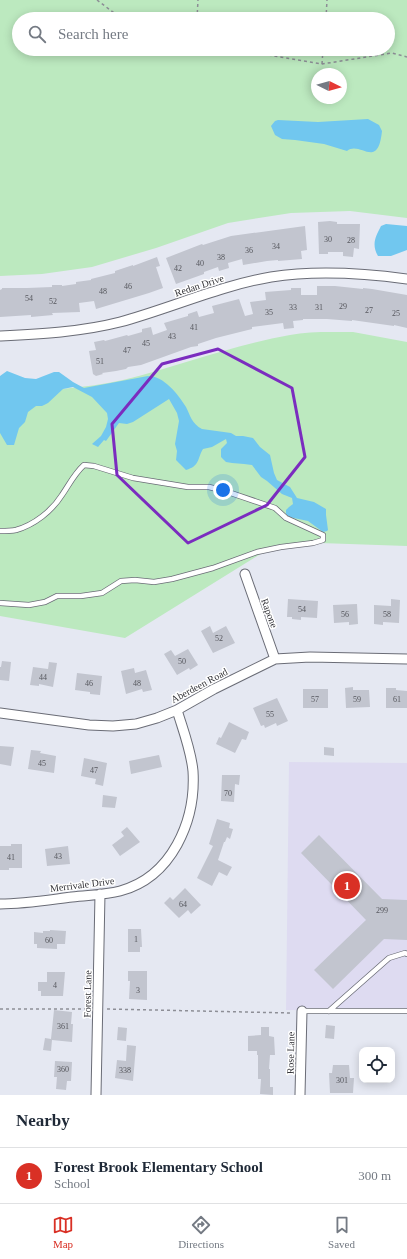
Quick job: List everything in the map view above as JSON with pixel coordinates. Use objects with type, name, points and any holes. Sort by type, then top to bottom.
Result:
[{"type":"street","name":"Redan Drive","points":[[0,336],[43,334],[86,329],[119,322],[225,287],[271,277],[311,273],[341,273],[382,275],[407,279]]},
{"type":"street","name":"Rapone","points":[[244,574],[275,659]]},
{"type":"street","name":"Aberdeen Road","points":[[0,713],[89,725],[113,726],[136,724],[177,710],[214,689],[275,659],[310,656],[407,659]]},
{"type":"street","name":"Merrivale Drive","points":[[0,904],[18,904],[120,891],[142,882],[163,865],[179,842],[190,809],[193,792],[193,771],[190,750],[177,710]]},
{"type":"street","name":"Forest Lane","points":[[96,1095],[100,894]]},
{"type":"street","name":"Rose Lane","points":[[300,1095],[302,1011]]},
{"type":"lane","points":[[0,531],[16,530],[34,522],[48,513],[62,496],[77,471],[84,465],[94,466],[134,478],[188,487],[210,487],[225,491],[276,508],[286,518],[323,534],[323,540],[313,543],[257,552],[220,566],[172,579],[154,582],[135,580],[121,581],[102,593],[81,596],[57,596],[44,602],[29,605],[0,603]]},
{"type":"lane","points":[[328,1011],[389,958],[405,953],[407,954]]},
{"type":"lane","points":[[302,1011],[407,1011]]},
{"type":"path","points":[[97,0],[113,12]]},
{"type":"path","points":[[197,12],[198,0]]},
{"type":"path","points":[[326,12],[327,0]]},
{"type":"path","points":[[395,54],[407,58]]},
{"type":"path","points":[[275,56],[322,64],[373,56]]},
{"type":"path","points":[[322,64],[323,56]]},
{"type":"path","points":[[0,1008],[89,1009]]},
{"type":"path","points":[[103,1009],[291,1013]]},
{"type":"highlighted area","points":[[218,349],[292,388],[305,457],[267,505],[188,543],[117,475],[112,424],[162,364]]},
{"type":"shaded area","points":[[289,762],[407,763],[407,1011],[286,1010]]},
{"type":"green space","points":[[0,0],[407,0],[407,218],[350,211],[291,213],[228,223],[156,248],[92,267],[42,274],[0,276]]},
{"type":"green space","points":[[313,332],[353,332],[407,342],[407,546],[320,543],[275,545],[125,638],[0,616],[0,394],[77,387],[123,380],[248,344],[290,335]]},
{"type":"water","points":[[368,119],[379,125],[382,131],[380,143],[377,149],[373,152],[357,149],[347,151],[324,144],[282,139],[275,135],[271,126],[278,120],[318,122]]},
{"type":"water","points":[[386,224],[407,226],[407,250],[391,256],[378,256],[375,248],[375,240],[381,226]]},
{"type":"water","points":[[7,371],[25,378],[36,379],[54,372],[59,372],[84,388],[148,376],[160,379],[165,382],[179,397],[196,425],[202,429],[253,438],[260,447],[270,455],[277,480],[290,487],[297,498],[314,502],[326,509],[328,530],[323,532],[308,521],[289,517],[286,514],[286,510],[293,504],[292,498],[282,494],[261,477],[252,465],[226,462],[221,457],[221,449],[227,443],[226,439],[212,447],[203,449],[198,462],[186,470],[176,460],[177,451],[175,444],[179,421],[177,413],[169,399],[133,422],[127,424],[119,423],[106,441],[104,440],[98,447],[92,444],[101,436],[106,427],[108,419],[107,413],[92,397],[73,387],[63,389],[48,403],[42,406],[36,406],[28,412],[25,422],[19,428],[14,445],[7,445],[0,433],[0,376]]},
{"type":"building","points":[[318,222],[337,222],[337,224],[360,224],[359,249],[354,248],[353,257],[343,256],[343,252],[328,252],[328,254],[319,254]]},
{"type":"building","points":[[305,226],[307,250],[301,251],[302,259],[267,261],[243,265],[242,259],[228,263],[229,268],[219,271],[218,267],[204,272],[204,274],[176,284],[166,258],[202,244],[203,245],[231,236]]},
{"type":"building","points":[[157,257],[160,266],[156,267],[163,288],[96,309],[94,301],[79,303],[80,312],[52,313],[53,315],[31,317],[31,315],[0,317],[0,290],[2,288],[52,287],[52,285],[62,286],[76,284],[76,282],[91,280],[115,273],[115,271]]},
{"type":"building","points":[[317,286],[363,288],[407,295],[407,328],[352,320],[303,319],[293,321],[294,328],[284,329],[283,323],[252,327],[252,329],[216,338],[198,344],[198,346],[191,347],[141,365],[102,373],[103,374],[96,376],[93,374],[89,351],[96,350],[94,342],[128,336],[142,332],[142,329],[151,327],[153,335],[167,330],[164,323],[188,316],[188,314],[197,311],[199,317],[214,313],[212,306],[239,299],[245,316],[253,314],[250,302],[266,300],[265,292],[301,288],[301,295],[317,295]]},
{"type":"building","points":[[288,599],[318,601],[317,618],[301,617],[301,620],[287,617]]},
{"type":"building","points":[[391,599],[400,600],[399,623],[383,622],[383,625],[374,624],[374,605],[391,606]]},
{"type":"building","points":[[357,604],[358,624],[349,625],[349,622],[334,623],[333,605]]},
{"type":"building","points":[[210,626],[213,633],[226,626],[235,643],[213,653],[201,631]]},
{"type":"building","points":[[188,649],[198,665],[177,675],[164,654],[171,650],[175,656]]},
{"type":"building","points":[[2,661],[11,662],[9,681],[0,680],[0,667]]},
{"type":"building","points":[[49,662],[57,663],[53,687],[39,684],[39,686],[30,685],[33,667],[48,669]]},
{"type":"building","points":[[134,668],[135,673],[146,670],[152,690],[143,692],[142,689],[126,694],[121,671]]},
{"type":"building","points":[[77,673],[102,676],[100,695],[75,690]]},
{"type":"building","points":[[353,687],[353,690],[369,690],[370,707],[346,708],[345,688]]},
{"type":"building","points":[[386,688],[396,688],[396,690],[407,691],[407,708],[386,708]]},
{"type":"building","points":[[303,689],[328,689],[328,708],[303,708]]},
{"type":"building","points":[[277,698],[288,721],[277,726],[276,723],[265,728],[264,725],[261,726],[253,708]]},
{"type":"building","points":[[229,722],[249,732],[246,740],[242,739],[235,753],[216,744],[219,737],[221,738]]},
{"type":"building","points":[[0,746],[14,747],[11,766],[0,764]]},
{"type":"building","points":[[324,747],[334,748],[334,756],[324,755]]},
{"type":"building","points":[[31,750],[41,751],[40,753],[56,756],[54,773],[28,769]]},
{"type":"building","points":[[159,755],[162,767],[131,774],[129,761]]},
{"type":"building","points":[[84,758],[107,763],[103,786],[95,784],[96,779],[81,776]]},
{"type":"building","points":[[222,775],[240,775],[239,785],[235,784],[234,802],[221,801]]},
{"type":"building","points":[[103,795],[117,797],[115,808],[102,807]]},
{"type":"building","points":[[217,819],[230,823],[229,828],[233,829],[230,839],[227,837],[224,842],[218,860],[232,867],[227,876],[219,872],[212,886],[197,878],[213,846],[209,844]]},
{"type":"building","points":[[127,827],[140,842],[120,856],[112,845],[124,836],[121,832]]},
{"type":"building","points":[[319,835],[382,899],[407,900],[407,940],[384,939],[333,989],[314,970],[366,920],[301,853]]},
{"type":"building","points":[[11,844],[22,844],[22,868],[0,870],[0,846],[11,846]]},
{"type":"building","points":[[68,846],[70,864],[47,866],[45,849]]},
{"type":"building","points":[[185,888],[201,905],[191,914],[188,910],[179,918],[164,903],[170,897],[173,900]]},
{"type":"building","points":[[128,929],[141,929],[142,947],[140,947],[140,952],[128,952]]},
{"type":"building","points":[[43,931],[66,931],[65,944],[57,944],[57,949],[37,948],[37,944],[34,944],[34,932],[43,933]]},
{"type":"building","points":[[128,971],[147,971],[147,1000],[129,999],[130,981],[128,981]]},
{"type":"building","points":[[47,972],[65,972],[63,996],[41,996],[41,991],[38,991],[38,982],[47,982]]},
{"type":"building","points":[[54,1010],[72,1012],[72,1042],[52,1040],[51,1051],[43,1050],[45,1038],[51,1039]]},
{"type":"building","points":[[326,1025],[335,1026],[334,1039],[325,1038]]},
{"type":"building","points":[[118,1027],[127,1028],[126,1041],[117,1040]]},
{"type":"building","points":[[261,1027],[269,1027],[269,1036],[274,1037],[275,1055],[270,1055],[269,1069],[270,1087],[273,1087],[273,1095],[260,1094],[261,1079],[258,1079],[257,1051],[248,1051],[248,1036],[261,1035]]},
{"type":"building","points":[[127,1045],[136,1046],[133,1081],[115,1078],[117,1060],[126,1061]]},
{"type":"building","points":[[55,1061],[72,1062],[71,1081],[67,1081],[66,1090],[56,1089],[57,1077],[54,1077]]},
{"type":"building","points":[[333,1065],[349,1065],[350,1078],[354,1078],[353,1093],[330,1093],[329,1073],[332,1073]]},
{"type":"place","name":"Forest Brook Elementary School","points":[[347,886]]}]
